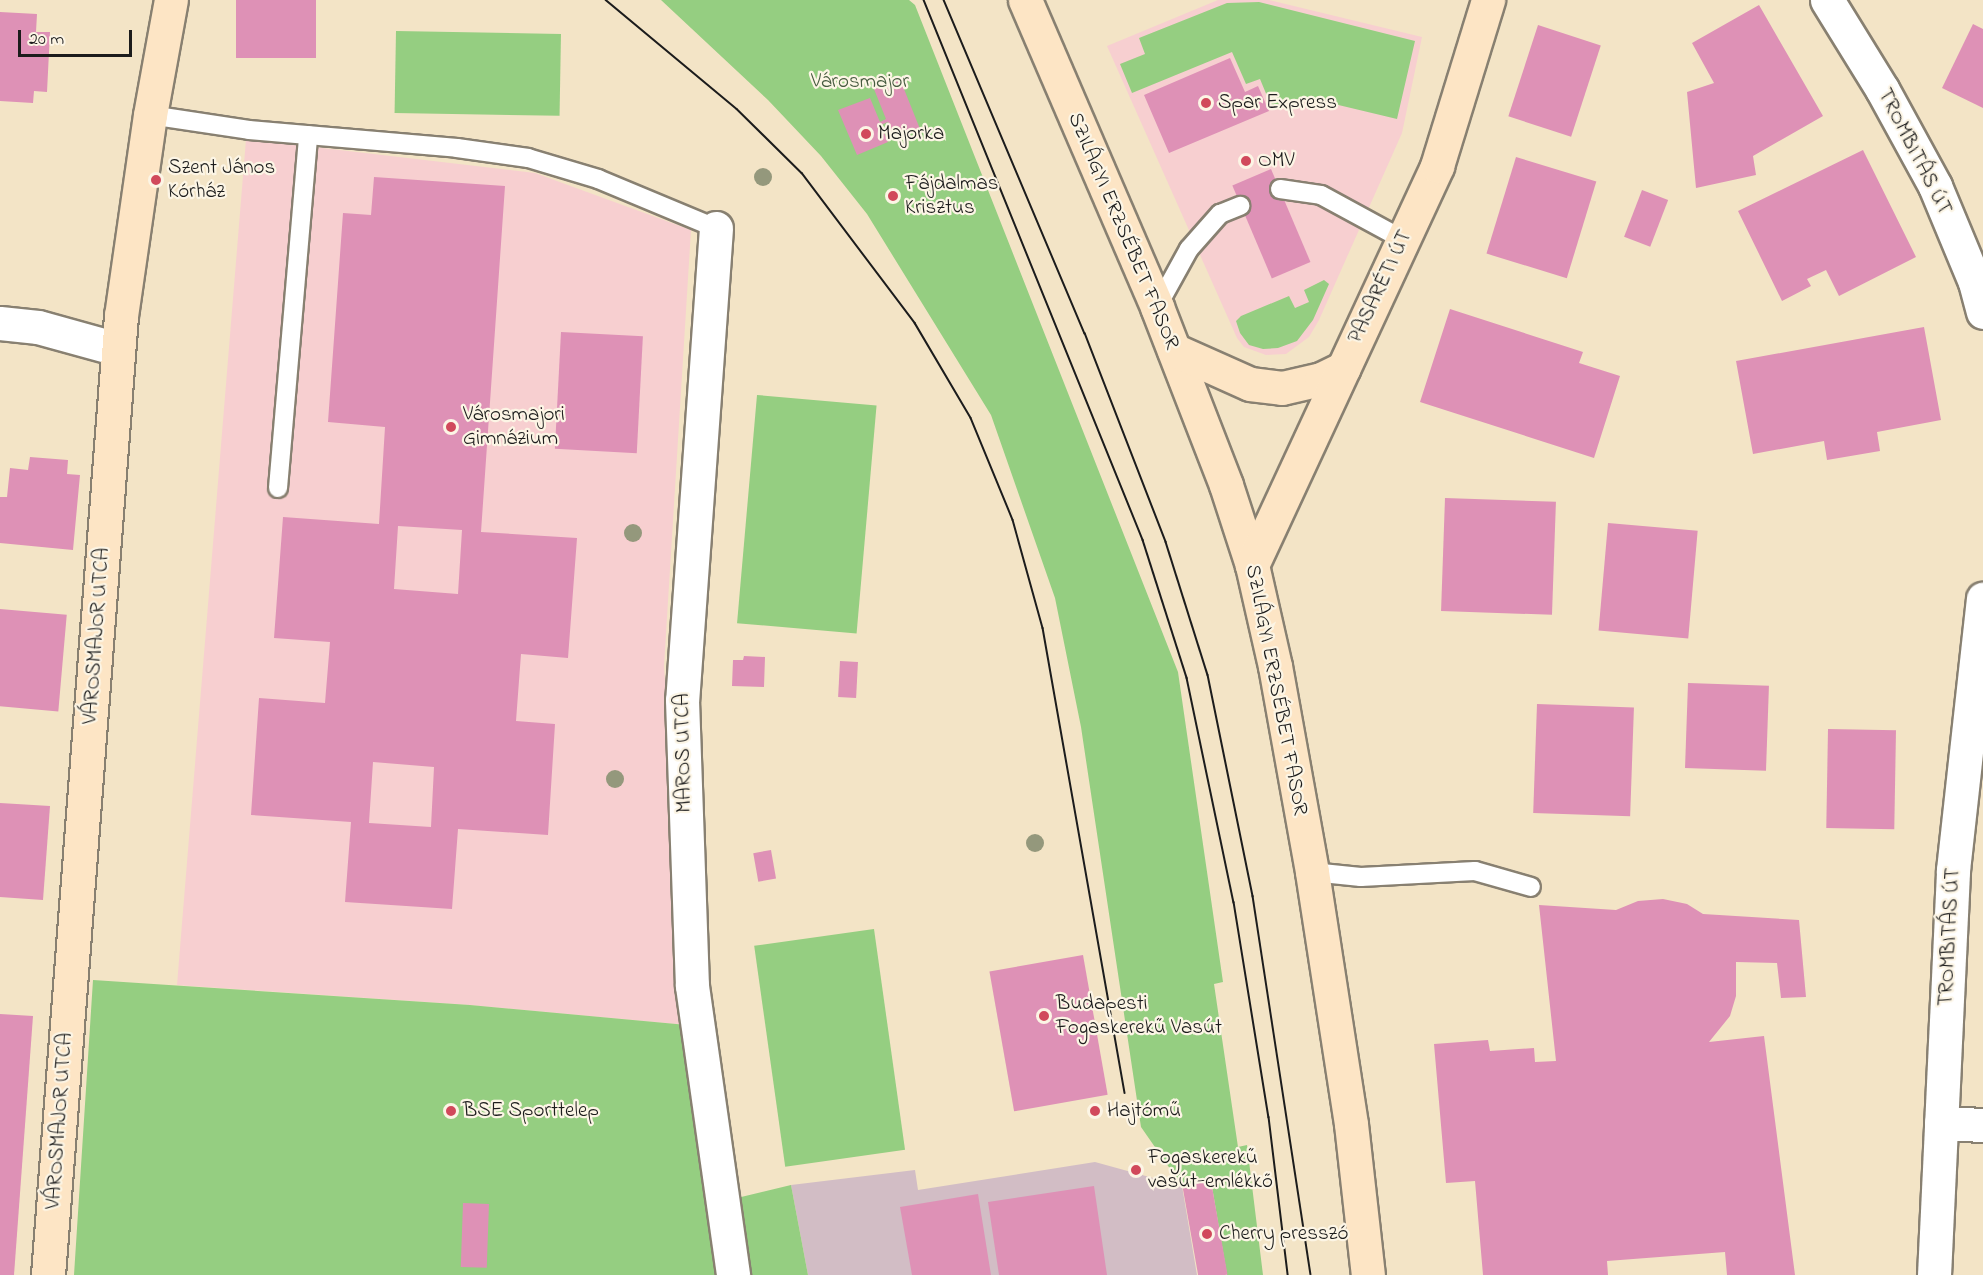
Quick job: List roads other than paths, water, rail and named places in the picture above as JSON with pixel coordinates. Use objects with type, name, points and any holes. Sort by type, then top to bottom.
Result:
[{"type":"street","name":"VÁROSMAJOR UTCA","points":[[48,1275],[118,349],[150,114],[171,0]]},
{"type":"street","name":"SZILÁGYI ERZSÉBET FASOR","points":[[1025,0],[1157,307],[1226,485],[1252,565],[1275,666],[1312,872],[1351,1124],[1368,1275]]},
{"type":"street","name":"PASARÉTI ÚT","points":[[1252,565],[1437,166],[1488,0]]},
{"type":"street","name":"TROMBITÁS ÚT","points":[[1827,0],[1882,88],[1935,186],[1983,312]]},
{"type":"street","name":"MAROS UTCA","points":[[716,228],[682,700],[692,986],[733,1275]]},
{"type":"street","points":[[0,323],[38,327],[118,349]]},
{"type":"street","points":[[1174,350],[1250,384],[1282,388],[1321,379],[1344,368]]},
{"type":"street","name":"TROMBITÁS ÚT","points":[[1934,1275],[1953,870],[1983,599]]},
{"type":"street","points":[[1941,1123],[1983,1125]]},
{"type":"lane","points":[[150,114],[308,135],[457,148],[528,158],[598,179],[716,228]]},
{"type":"lane","points":[[278,488],[308,135]]},
{"type":"lane","points":[[1280,189],[1320,195],[1404,240]]},
{"type":"lane","points":[[1157,307],[1188,249],[1220,214],[1240,206]]},
{"type":"lane","points":[[1312,872],[1361,876],[1475,871],[1531,887]]},
{"type":"tram line","points":[[606,0],[737,109],[802,173],[915,323],[971,418],[1013,520],[1043,628],[1125,1093]]},
{"type":"tram line","points":[[924,0],[1143,540],[1187,678],[1234,902],[1269,1117],[1288,1275]]},
{"type":"tram line","points":[[944,0],[1085,333],[1166,542],[1208,675],[1253,896],[1311,1275]]},
{"type":"place","name":"Spar Express","points":[[1206,103]]},
{"type":"place","name":"Majorka","points":[[866,134]]},
{"type":"place","name":"OMV","points":[[1246,161]]},
{"type":"place","name":"Szent János Kórház","points":[[156,180]]},
{"type":"place","name":"Fájdalmas Krisztus","points":[[893,196]]},
{"type":"place","name":"Városmajori Gimnázium","points":[[451,427]]},
{"type":"place","name":"Budapesti Fogaskerekű Vasút","points":[[1044,1016]]},
{"type":"place","name":"BSE Sporttelep","points":[[451,1111]]},
{"type":"place","name":"Hajtómű","points":[[1095,1111]]},
{"type":"place","name":"Fogaskerekű vasút-emlékkő","points":[[1136,1170]]},
{"type":"place","name":"Cherry presszó","points":[[1207,1234]]},
{"type":"park label","name":"Városmajor","points":[[860,82]]}]
